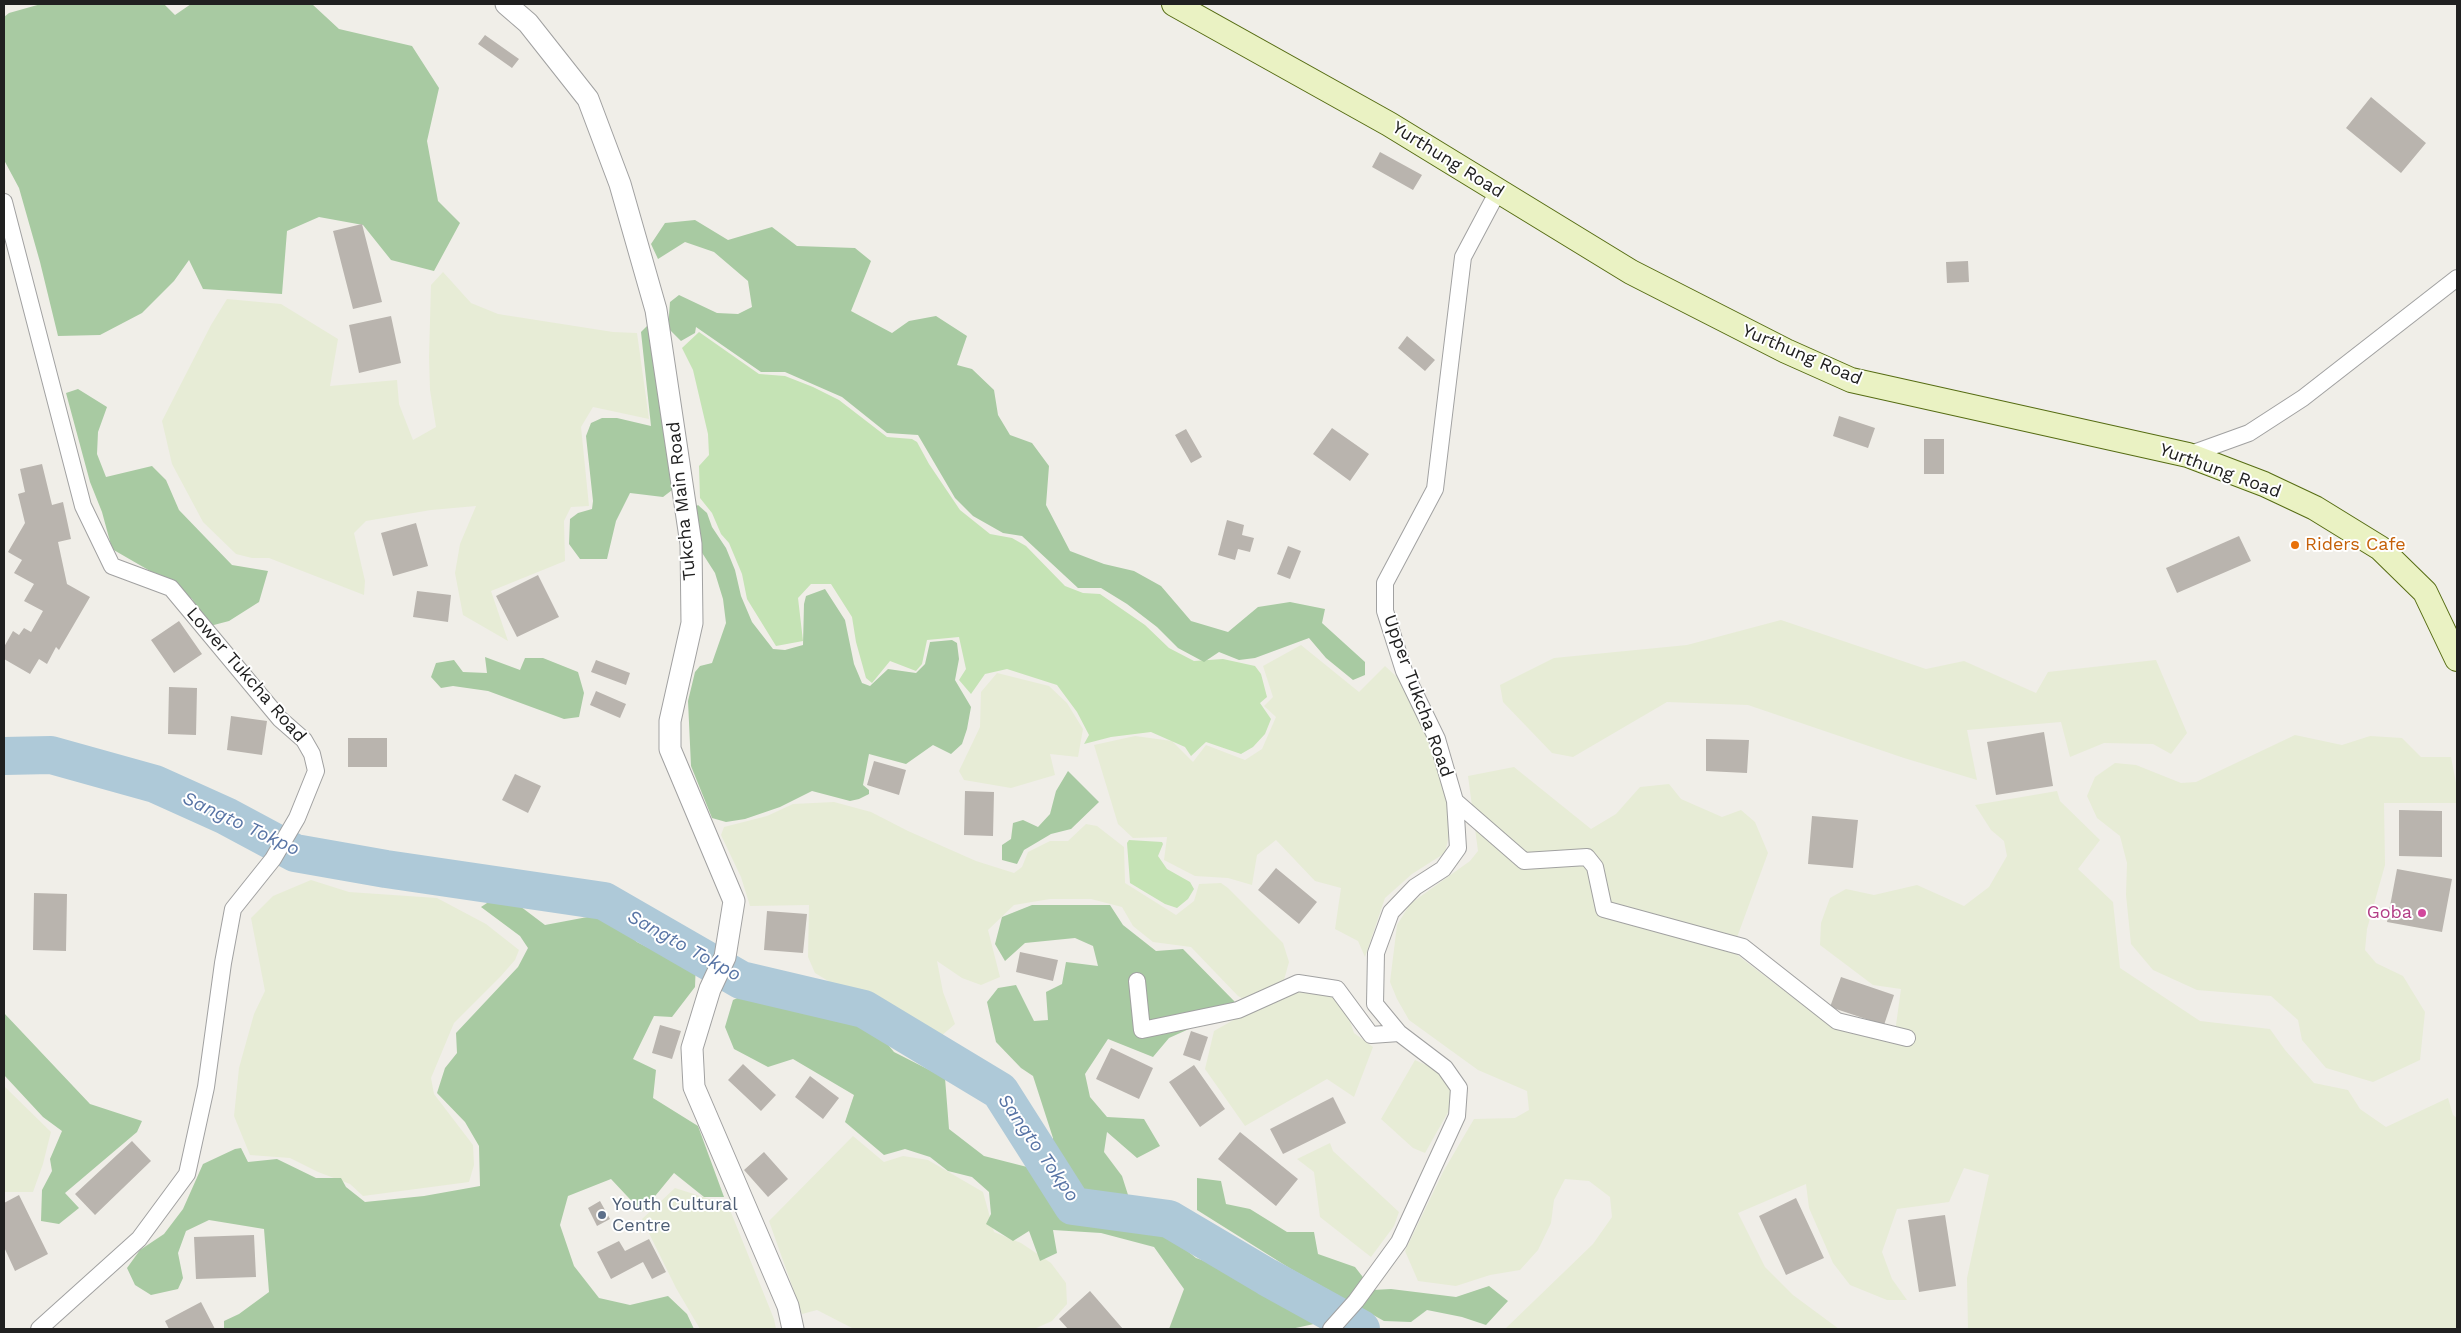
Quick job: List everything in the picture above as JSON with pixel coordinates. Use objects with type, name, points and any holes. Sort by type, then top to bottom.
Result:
[{"type":"main road","name":"Yurthung Road","points":[[1174,4],[1389,124],[1631,272],[1762,339],[1852,380],[2188,455],[2264,484],[2315,508],[2380,548],[2425,592],[2457,659]]},
{"type":"street","name":"Tukcha Main Road","points":[[506,4],[528,23],[588,98],[620,184],[656,310],[690,544],[692,623],[670,721],[670,749],[734,901],[726,956],[710,989],[692,1048],[694,1087],[788,1306],[792,1329]]},
{"type":"street","name":"Upper Tukcha Road","points":[[1331,1329],[1356,1301],[1399,1242],[1457,1116],[1459,1088],[1445,1068],[1399,1033],[1375,1004],[1376,953],[1391,912],[1415,887],[1443,869],[1458,848],[1455,801],[1437,739],[1404,670],[1385,611],[1385,583],[1435,489],[1463,257],[1498,190]]},
{"type":"street","name":"Lower Tukcha Road","points":[[4,202],[83,506],[112,566],[172,588],[280,719],[304,740],[312,754],[316,771],[298,818],[273,859],[233,909],[223,963],[206,1087],[187,1174],[140,1239],[39,1329]]},
{"type":"street","points":[[2188,455],[2249,434],[2303,398],[2457,278]]},
{"type":"street","points":[[1455,801],[1524,860],[1587,857],[1595,867],[1604,909],[1743,947],[1837,1021],[1907,1038]]},
{"type":"street","points":[[1137,981],[1142,1030],[1238,1010],[1298,982],[1337,989],[1371,1035],[1399,1033]]},
{"type":"green space","points":[[41,4],[164,4],[175,15],[191,4],[312,4],[339,29],[412,46],[439,88],[427,141],[438,201],[460,223],[434,271],[391,260],[363,225],[319,217],[287,231],[282,294],[203,289],[189,260],[174,281],[142,313],[100,335],[58,336],[19,188],[4,160],[4,17],[9,13]]},
{"type":"green space","points":[[695,220],[728,240],[772,227],[797,246],[855,248],[871,261],[851,311],[892,333],[909,321],[936,316],[967,336],[957,365],[972,369],[994,390],[998,415],[1010,435],[1032,443],[1049,466],[1046,505],[1070,551],[1104,564],[1134,571],[1161,586],[1191,621],[1228,632],[1258,607],[1290,602],[1325,609],[1322,623],[1365,662],[1365,675],[1353,680],[1326,658],[1309,638],[1255,658],[1239,660],[1219,652],[1204,662],[1178,648],[1157,627],[1127,604],[1101,588],[1078,588],[1022,536],[1003,533],[973,516],[955,498],[918,435],[887,433],[842,397],[785,372],[761,372],[696,327],[695,333],[681,341],[668,328],[670,302],[679,295],[717,313],[738,314],[752,307],[748,281],[714,252],[685,242],[658,259],[651,244],[665,223]]},
{"type":"green space","points":[[443,272],[471,303],[498,314],[613,332],[637,333],[649,419],[593,407],[581,427],[589,506],[571,507],[564,521],[565,561],[491,591],[508,641],[463,615],[455,573],[460,544],[476,506],[431,510],[366,521],[354,533],[365,581],[364,595],[269,558],[252,558],[236,554],[203,522],[172,464],[162,421],[211,325],[227,299],[281,304],[338,339],[330,386],[397,380],[399,404],[413,440],[436,427],[430,390],[431,285]]},
{"type":"green space","points":[[649,324],[676,487],[663,497],[630,493],[616,521],[607,559],[580,559],[569,544],[570,519],[578,513],[592,509],[593,501],[586,436],[591,423],[602,418],[617,418],[651,426],[641,332]]},
{"type":"green space","points":[[699,332],[759,374],[785,376],[813,387],[839,400],[887,437],[912,439],[917,442],[929,464],[960,510],[990,534],[1012,538],[1026,546],[1065,586],[1083,593],[1100,594],[1145,625],[1169,648],[1194,661],[1223,659],[1255,666],[1261,674],[1267,697],[1260,703],[1271,719],[1265,734],[1253,747],[1241,754],[1206,742],[1191,756],[1185,747],[1151,732],[1111,737],[1084,744],[1089,735],[1077,712],[1057,685],[1007,669],[985,674],[971,694],[959,680],[966,669],[959,637],[927,640],[922,664],[916,671],[890,661],[872,683],[866,678],[856,642],[852,617],[831,584],[811,584],[798,598],[803,641],[776,646],[747,599],[742,574],[729,543],[721,534],[712,513],[700,498],[699,466],[709,455],[708,434],[693,370],[682,348]]},
{"type":"green space","points":[[78,389],[107,407],[98,432],[97,454],[106,477],[152,466],[166,480],[179,510],[232,565],[268,571],[259,602],[229,621],[210,626],[192,599],[157,575],[112,549],[102,512],[90,482],[66,393]]},
{"type":"green space","points":[[698,505],[707,513],[712,527],[726,548],[735,570],[741,596],[752,622],[773,649],[785,650],[803,645],[804,604],[806,596],[825,589],[845,620],[854,664],[862,683],[870,686],[888,669],[916,673],[925,664],[930,642],[952,640],[957,643],[959,659],[955,680],[971,707],[962,744],[951,754],[933,745],[906,764],[869,754],[863,785],[869,790],[869,794],[859,799],[850,801],[812,791],[780,807],[745,819],[726,822],[712,818],[691,766],[688,701],[695,672],[700,666],[712,663],[726,623],[723,599],[715,573],[699,548],[692,509]]},
{"type":"green space","points":[[1781,620],[1926,669],[1964,661],[2036,693],[2048,672],[2156,660],[2187,733],[2171,754],[2153,744],[2104,743],[2070,757],[2061,722],[1967,730],[1977,780],[1904,758],[1748,705],[1667,702],[1573,757],[1552,753],[1503,702],[1500,685],[1554,658],[1687,645]]},
{"type":"green space","points":[[1301,645],[1359,692],[1385,666],[1398,678],[1423,726],[1441,770],[1452,822],[1445,853],[1412,874],[1385,898],[1365,957],[1358,941],[1335,929],[1341,888],[1315,881],[1276,840],[1257,855],[1252,885],[1228,878],[1195,876],[1164,860],[1167,837],[1133,838],[1118,824],[1094,745],[1135,736],[1172,741],[1193,762],[1206,745],[1245,760],[1262,749],[1276,717],[1264,706],[1273,697],[1263,666]]},
{"type":"green space","points":[[485,657],[520,670],[525,658],[543,658],[578,672],[584,693],[579,717],[564,719],[488,691],[453,686],[441,688],[431,677],[436,663],[454,660],[463,672],[487,673]]},
{"type":"green space","points":[[997,673],[1049,686],[1067,703],[1083,729],[1078,757],[1050,754],[1055,775],[1011,788],[964,780],[959,771],[980,727],[981,692]]},
{"type":"green space","points":[[2295,735],[2342,745],[2370,736],[2402,738],[2421,757],[2451,757],[2457,788],[2457,803],[2384,803],[2385,865],[2367,929],[2365,950],[2376,963],[2403,976],[2425,1012],[2420,1060],[2373,1082],[2326,1068],[2302,1040],[2298,1020],[2271,996],[2197,990],[2153,970],[2131,944],[2126,895],[2127,863],[2120,836],[2097,818],[2087,796],[2095,777],[2115,763],[2136,765],[2181,783],[2196,782]]},
{"type":"green space","points":[[1514,767],[1591,829],[1616,814],[1640,787],[1669,784],[1681,799],[1722,817],[1741,810],[1755,822],[1768,853],[1732,951],[1820,1018],[1866,1033],[1895,1032],[1901,989],[1873,985],[1820,945],[1821,923],[1830,898],[1846,889],[1874,895],[1917,885],[1964,906],[1989,887],[2007,856],[2004,841],[1991,830],[1975,805],[2057,791],[2060,801],[2100,840],[2078,869],[2113,902],[2120,968],[2200,1021],[2270,1029],[2285,1050],[2314,1083],[2348,1090],[2360,1109],[2386,1127],[2448,1098],[2453,1115],[2457,1118],[2457,1329],[1968,1329],[1967,1278],[1989,1175],[1964,1168],[1949,1202],[1897,1209],[1882,1252],[1892,1279],[1907,1300],[1887,1300],[1850,1285],[1833,1263],[1809,1208],[1806,1184],[1738,1213],[1765,1267],[1793,1295],[1839,1329],[1506,1328],[1593,1244],[1612,1217],[1610,1197],[1589,1181],[1565,1179],[1554,1200],[1551,1223],[1538,1250],[1520,1270],[1490,1275],[1456,1286],[1418,1281],[1405,1251],[1443,1172],[1474,1119],[1515,1118],[1529,1110],[1527,1091],[1478,1070],[1409,1020],[1390,982],[1397,925],[1410,904],[1470,861],[1478,851],[1468,776]]},
{"type":"green space","points":[[1068,771],[1099,802],[1071,829],[1051,834],[1024,850],[1017,864],[1002,860],[1002,845],[1011,839],[1013,823],[1023,820],[1038,827],[1050,814],[1056,791]]},
{"type":"green space","points":[[834,802],[871,812],[908,831],[976,861],[1014,873],[1022,867],[1028,852],[1050,841],[1068,841],[1086,824],[1097,826],[1124,847],[1125,883],[1176,915],[1194,901],[1199,884],[1221,883],[1228,888],[1283,943],[1289,962],[1284,980],[1265,992],[1245,1000],[1238,996],[1191,947],[1153,942],[1133,926],[1122,907],[1091,899],[1050,899],[1014,905],[988,930],[1000,977],[981,985],[962,978],[937,961],[943,992],[955,1024],[940,1037],[932,1036],[900,1018],[870,997],[838,987],[815,973],[808,957],[809,905],[750,906],[741,877],[721,835],[724,827],[767,816],[793,804]]},
{"type":"green space","points":[[1129,840],[1162,842],[1163,844],[1158,856],[1167,869],[1190,882],[1194,889],[1188,899],[1177,908],[1165,904],[1130,883],[1127,843]]},
{"type":"green space","points":[[311,880],[349,892],[437,898],[486,924],[519,950],[515,960],[501,976],[454,1023],[431,1078],[434,1094],[473,1145],[474,1165],[469,1182],[363,1196],[350,1184],[318,1172],[290,1158],[250,1155],[234,1116],[239,1068],[254,1014],[265,991],[251,918],[273,896]]},
{"type":"green space","points":[[508,897],[545,925],[598,915],[616,924],[637,942],[667,957],[696,960],[695,987],[672,1017],[654,1016],[633,1059],[656,1070],[653,1098],[698,1126],[724,1197],[704,1197],[674,1173],[642,1212],[611,1179],[568,1196],[560,1225],[574,1266],[599,1298],[630,1305],[668,1296],[687,1314],[694,1329],[224,1329],[224,1321],[239,1314],[269,1292],[264,1229],[209,1220],[186,1231],[178,1253],[183,1278],[178,1289],[151,1295],[135,1285],[127,1268],[140,1250],[164,1234],[183,1209],[203,1164],[235,1149],[241,1148],[248,1162],[277,1159],[316,1178],[341,1178],[346,1187],[365,1202],[424,1196],[480,1186],[479,1146],[465,1122],[437,1093],[445,1068],[457,1053],[456,1033],[518,967],[528,948],[520,936],[481,907],[493,899]]},
{"type":"green space","points":[[1032,905],[1110,905],[1123,925],[1156,951],[1183,949],[1235,1002],[1220,1015],[1169,1038],[1153,1057],[1108,1039],[1085,1074],[1090,1097],[1107,1117],[1144,1119],[1160,1146],[1137,1158],[1107,1132],[1104,1152],[1122,1176],[1137,1223],[1165,1233],[1196,1258],[1225,1268],[1288,1304],[1314,1324],[1291,1329],[1169,1329],[1184,1289],[1154,1247],[1101,1233],[1053,1230],[1057,1253],[1040,1261],[1029,1231],[1013,1241],[986,1224],[991,1214],[989,1192],[972,1177],[948,1171],[930,1157],[905,1149],[884,1155],[845,1122],[854,1095],[793,1059],[768,1067],[734,1049],[725,1027],[733,1000],[752,991],[817,1006],[873,1027],[894,1052],[945,1078],[949,1129],[984,1156],[1031,1168],[1049,1151],[1053,1138],[1033,1076],[1021,1068],[996,1042],[987,1002],[998,988],[1016,985],[1034,1021],[1048,1020],[1046,992],[1062,984],[1066,962],[1098,966],[1093,946],[1075,938],[1025,943],[1005,961],[995,944],[1002,917]]},
{"type":"green space","points":[[1288,989],[1329,995],[1345,1007],[1354,1033],[1373,1047],[1354,1097],[1327,1079],[1245,1126],[1205,1069],[1214,1031]]},
{"type":"green space","points":[[4,1013],[90,1104],[142,1121],[137,1132],[65,1193],[79,1208],[59,1224],[41,1221],[42,1190],[52,1171],[50,1159],[62,1131],[43,1117],[4,1075]]},
{"type":"green space","points":[[1415,1060],[1442,1072],[1452,1090],[1451,1107],[1425,1153],[1413,1148],[1381,1119]]},
{"type":"green space","points":[[4,1086],[51,1132],[43,1164],[33,1192],[4,1192]]},
{"type":"green space","points":[[853,1136],[884,1162],[903,1156],[928,1160],[983,1192],[994,1232],[1021,1243],[1051,1263],[1066,1283],[1067,1304],[1052,1321],[1034,1329],[854,1329],[817,1310],[802,1314],[769,1221]]},
{"type":"green space","points":[[1330,1143],[1333,1151],[1399,1212],[1394,1226],[1371,1257],[1320,1217],[1314,1172],[1297,1159]]},
{"type":"green space","points":[[1197,1178],[1221,1181],[1226,1204],[1250,1209],[1287,1232],[1314,1232],[1318,1254],[1355,1267],[1373,1290],[1391,1289],[1456,1297],[1489,1286],[1508,1301],[1486,1325],[1462,1317],[1427,1310],[1411,1322],[1384,1321],[1291,1269],[1197,1210]]},
{"type":"green space","points":[[675,1188],[728,1205],[774,1319],[776,1329],[700,1329],[676,1288],[642,1219]]},
{"type":"building","points":[[485,35],[519,59],[512,68],[478,44]]},
{"type":"building","points":[[2371,97],[2426,143],[2401,173],[2346,128]]},
{"type":"building","points":[[1380,152],[1422,175],[1413,190],[1372,167]]},
{"type":"building","points":[[362,224],[382,302],[353,309],[333,231]]},
{"type":"building","points":[[1968,261],[1969,282],[1947,283],[1946,262]]},
{"type":"building","points":[[391,316],[401,363],[359,373],[349,325]]},
{"type":"building","points":[[1407,336],[1435,360],[1425,371],[1398,348]]},
{"type":"building","points":[[1839,416],[1875,428],[1868,448],[1833,436]]},
{"type":"building","points":[[1332,428],[1369,454],[1350,481],[1313,454]]},
{"type":"building","points":[[1186,429],[1202,457],[1191,463],[1175,435]]},
{"type":"building","points":[[1924,439],[1944,439],[1944,474],[1924,474]]},
{"type":"building","points":[[42,464],[52,505],[63,502],[71,539],[58,542],[67,584],[90,597],[59,650],[56,647],[47,664],[39,659],[30,674],[4,659],[4,647],[13,631],[19,635],[24,628],[31,632],[43,611],[24,601],[34,584],[14,573],[22,560],[8,552],[25,523],[18,494],[25,492],[20,469]]},
{"type":"building","points":[[1227,520],[1244,525],[1242,535],[1254,538],[1250,552],[1238,549],[1235,560],[1218,555]]},
{"type":"building","points":[[416,523],[428,566],[393,576],[381,533]]},
{"type":"building","points":[[2239,536],[2251,561],[2177,593],[2166,568]]},
{"type":"building","points":[[1288,546],[1301,551],[1290,579],[1277,574]]},
{"type":"building","points":[[538,575],[559,617],[517,637],[496,596]]},
{"type":"building","points":[[417,591],[451,595],[448,622],[413,617]]},
{"type":"building","points":[[179,621],[202,654],[174,673],[151,640]]},
{"type":"building","points":[[596,660],[630,673],[626,685],[591,672]]},
{"type":"building","points":[[169,687],[197,688],[196,735],[168,734]]},
{"type":"building","points":[[596,691],[626,704],[620,718],[590,705]]},
{"type":"building","points":[[231,716],[267,721],[262,755],[227,750]]},
{"type":"building","points":[[2044,732],[2053,786],[1996,795],[1987,742]]},
{"type":"building","points":[[348,738],[387,738],[387,767],[348,767]]},
{"type":"building","points":[[1706,739],[1749,740],[1747,773],[1706,771]]},
{"type":"building","points":[[874,761],[906,770],[899,795],[867,785]]},
{"type":"building","points":[[515,774],[541,786],[528,813],[502,800]]},
{"type":"building","points":[[965,791],[994,792],[993,836],[964,835]]},
{"type":"building","points":[[2399,810],[2442,811],[2442,857],[2399,856]]},
{"type":"building","points":[[1812,816],[1858,820],[1853,868],[1808,864]]},
{"type":"building","points":[[1276,868],[1317,902],[1299,924],[1258,890]]},
{"type":"building","points":[[2397,869],[2452,879],[2442,932],[2387,922]]},
{"type":"building","points":[[34,893],[67,894],[66,951],[33,950]]},
{"type":"building","points":[[767,911],[807,914],[803,953],[764,950]]},
{"type":"building","points":[[1020,952],[1058,960],[1053,981],[1016,972]]},
{"type":"building","points":[[1841,977],[1894,995],[1884,1025],[1830,1007]]},
{"type":"building","points":[[660,1025],[681,1031],[672,1059],[652,1053]]},
{"type":"building","points":[[1191,1031],[1208,1037],[1200,1061],[1183,1055]]},
{"type":"building","points":[[1111,1048],[1153,1068],[1139,1099],[1096,1079]]},
{"type":"building","points":[[743,1064],[776,1095],[761,1111],[728,1080]]},
{"type":"building","points":[[1194,1065],[1225,1109],[1200,1127],[1169,1082]]},
{"type":"building","points":[[810,1076],[839,1098],[823,1119],[795,1097]]},
{"type":"building","points":[[1333,1097],[1346,1123],[1283,1154],[1270,1129]]},
{"type":"building","points":[[1240,1132],[1298,1179],[1276,1206],[1218,1159]]},
{"type":"building","points":[[132,1141],[151,1161],[95,1215],[75,1194]]},
{"type":"building","points":[[764,1152],[788,1179],[768,1197],[744,1170]]},
{"type":"building","points":[[19,1195],[48,1254],[15,1271],[4,1247],[4,1203]]},
{"type":"building","points":[[1796,1198],[1824,1258],[1786,1275],[1759,1216]]},
{"type":"building","points":[[600,1201],[610,1219],[597,1226],[588,1208]]},
{"type":"building","points":[[1945,1215],[1956,1286],[1919,1292],[1908,1220]]},
{"type":"building","points":[[254,1235],[256,1277],[196,1279],[194,1237]]},
{"type":"building","points":[[649,1239],[666,1272],[652,1279],[643,1262],[611,1279],[597,1252],[619,1241],[625,1251]]},
{"type":"building","points":[[1090,1291],[1123,1329],[1068,1329],[1059,1319]]},
{"type":"building","points":[[201,1302],[215,1329],[169,1329],[165,1321]]},
{"type":"waterway","name":"Sangto Tokpo","points":[[4,756],[51,755],[155,784],[226,816],[295,853],[386,869],[604,901],[741,980],[864,1009],[1000,1091],[1073,1206],[1169,1219],[1267,1277],[1361,1329]]},
{"type":"place","name":"Riders Cafe","points":[[2295,545]]},
{"type":"place","name":"Goba","points":[[2422,913]]},
{"type":"place","name":"Youth Cultural Centre","points":[[602,1215]]}]
